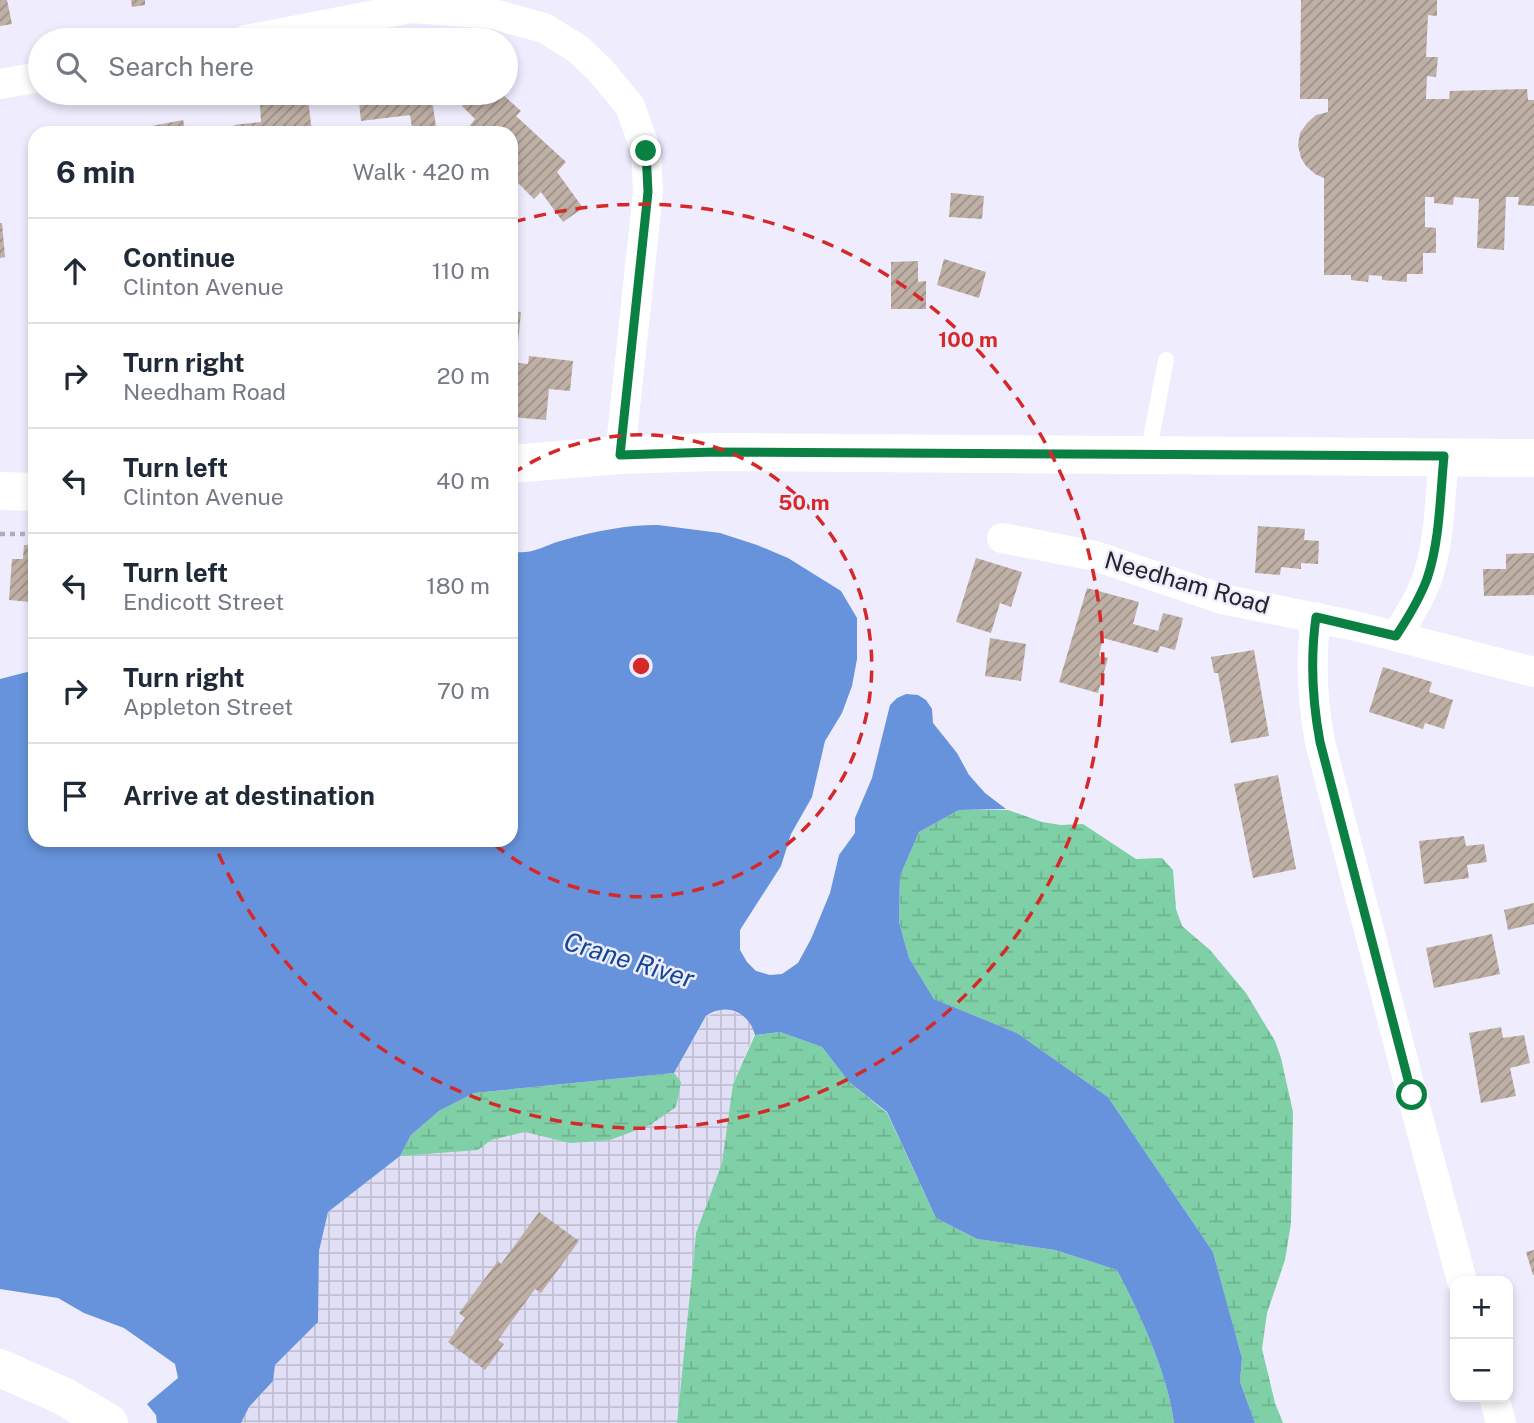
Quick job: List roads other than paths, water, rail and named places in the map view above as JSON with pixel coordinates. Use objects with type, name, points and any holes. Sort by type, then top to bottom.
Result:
[{"type":"main road","points":[[518,463],[620,455],[715,452],[1534,458]]},
{"type":"main road","points":[[0,491],[28,492]]},
{"type":"main road","points":[[0,1368],[63,1396],[109,1423]]},
{"type":"street","points":[[287,28],[353,9],[411,8],[494,14],[544,28],[578,49],[601,71],[630,106],[646,151],[648,192],[620,455]]},
{"type":"street","points":[[0,84],[28,79]]},
{"type":"street","points":[[1396,636],[1415,605],[1430,567],[1444,456]]},
{"type":"street","name":"Needham Road","points":[[1002,538],[1095,556],[1222,599],[1316,617],[1534,672]]},
{"type":"street","points":[[1316,617],[1311,672],[1313,707],[1320,742],[1461,1276]]},
{"type":"street","points":[[1495,1402],[1501,1423]]},
{"type":"lane","points":[[1148,454],[1166,360]]},
{"type":"water","name":"Crane River","points":[[658,525],[720,533],[757,545],[788,558],[841,591],[857,618],[857,659],[852,686],[842,713],[825,741],[812,797],[791,834],[781,866],[740,930],[740,950],[747,962],[756,971],[770,975],[782,974],[798,963],[830,893],[839,855],[855,833],[855,818],[872,778],[890,705],[906,694],[918,695],[926,700],[932,709],[933,723],[957,753],[969,775],[985,793],[1006,809],[959,810],[919,832],[900,876],[899,922],[909,958],[934,999],[1017,1033],[1108,1097],[1213,1252],[1242,1358],[1240,1382],[1255,1423],[1174,1423],[1159,1365],[1144,1325],[1117,1270],[1055,1250],[977,1239],[936,1218],[887,1112],[849,1082],[822,1047],[780,1032],[755,1035],[748,1020],[729,1010],[706,1016],[674,1073],[474,1093],[439,1111],[411,1135],[400,1156],[328,1212],[319,1251],[318,1322],[275,1365],[273,1381],[249,1407],[241,1423],[157,1423],[156,1415],[147,1404],[178,1378],[175,1364],[124,1328],[84,1313],[58,1298],[0,1289],[0,679],[28,672],[28,847],[518,847],[518,552],[533,551],[588,534]]}]
